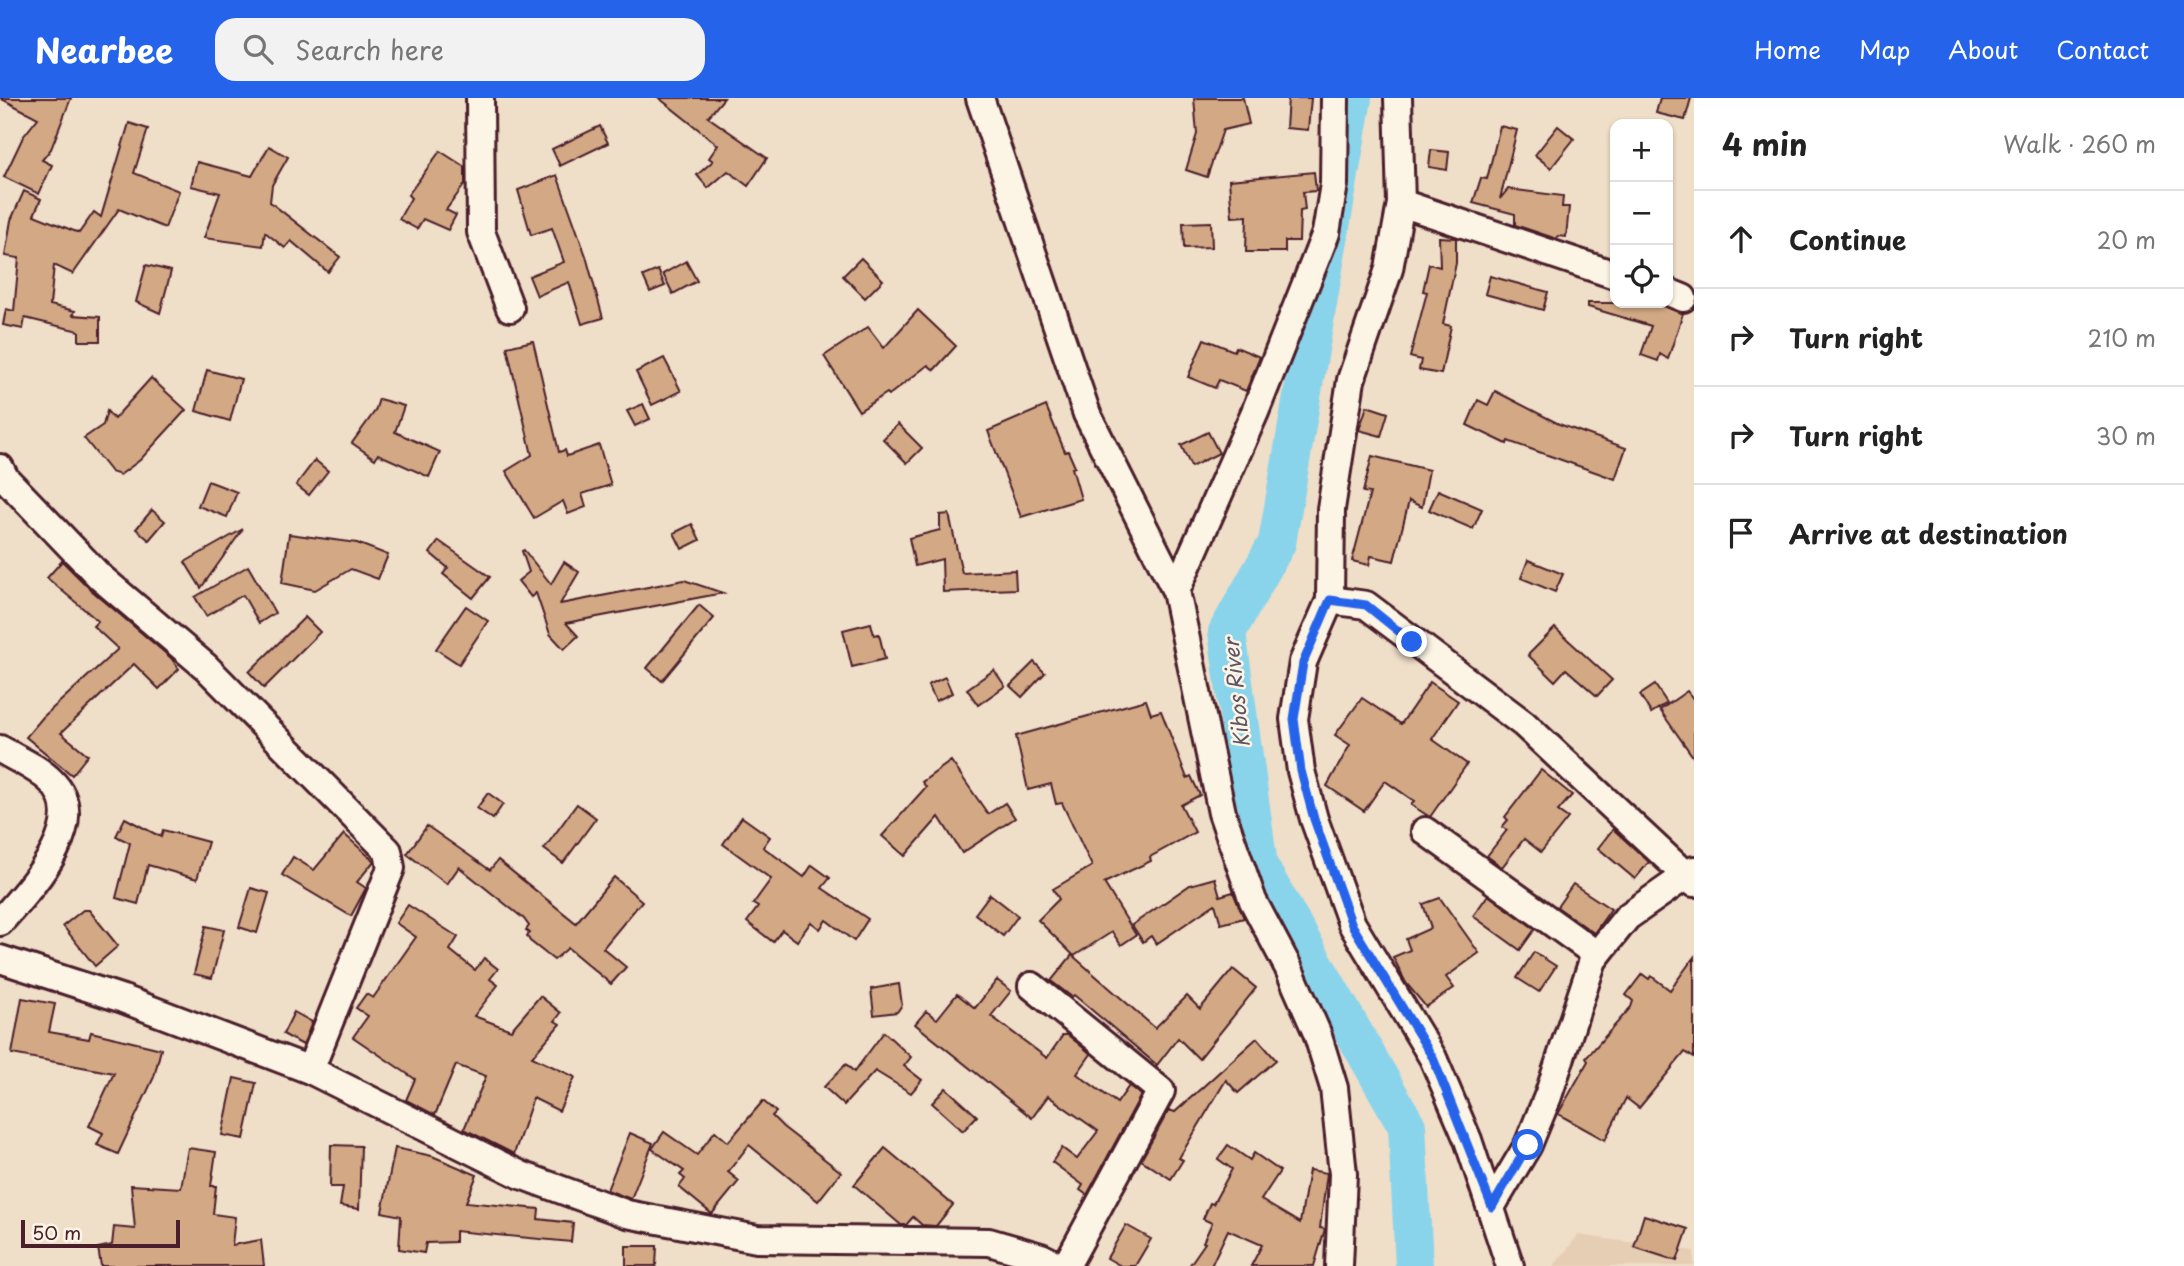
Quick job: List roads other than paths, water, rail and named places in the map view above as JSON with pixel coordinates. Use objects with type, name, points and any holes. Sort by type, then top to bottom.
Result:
[{"type":"street","points":[[480,98],[481,232],[510,308]]},
{"type":"street","points":[[980,98],[1087,414],[1176,591],[1222,813],[1253,901],[1288,967],[1317,1033],[1334,1088],[1343,1174],[1339,1266]]},
{"type":"street","points":[[1176,591],[1255,412],[1326,233],[1334,184],[1335,98]]},
{"type":"street","points":[[1398,98],[1401,202],[1389,269],[1351,380],[1331,509],[1330,600],[1303,663],[1294,719],[1304,783],[1352,925],[1433,1058],[1492,1207],[1510,1266]]},
{"type":"street","points":[[1401,202],[1610,273]]},
{"type":"street","points":[[0,468],[5,478],[100,577],[206,667],[388,851],[391,868],[310,1070]]},
{"type":"street","points":[[1330,600],[1366,605],[1524,724],[1570,764],[1604,801],[1691,876],[1627,917],[1596,954],[1528,1145],[1492,1207]]},
{"type":"street","points":[[0,749],[52,782],[60,792],[63,806],[63,824],[56,852],[0,922]]},
{"type":"street","points":[[1425,831],[1596,954]]},
{"type":"street","points":[[0,960],[123,999],[310,1070],[521,1175],[627,1214],[757,1239],[989,1242],[1041,1256],[1059,1266]]},
{"type":"street","points":[[1032,986],[1161,1091],[1066,1266]]},
{"type":"waterway","name":"Kibos River","points":[[1353,98],[1277,543],[1227,632],[1259,866],[1407,1126],[1414,1266]]}]
